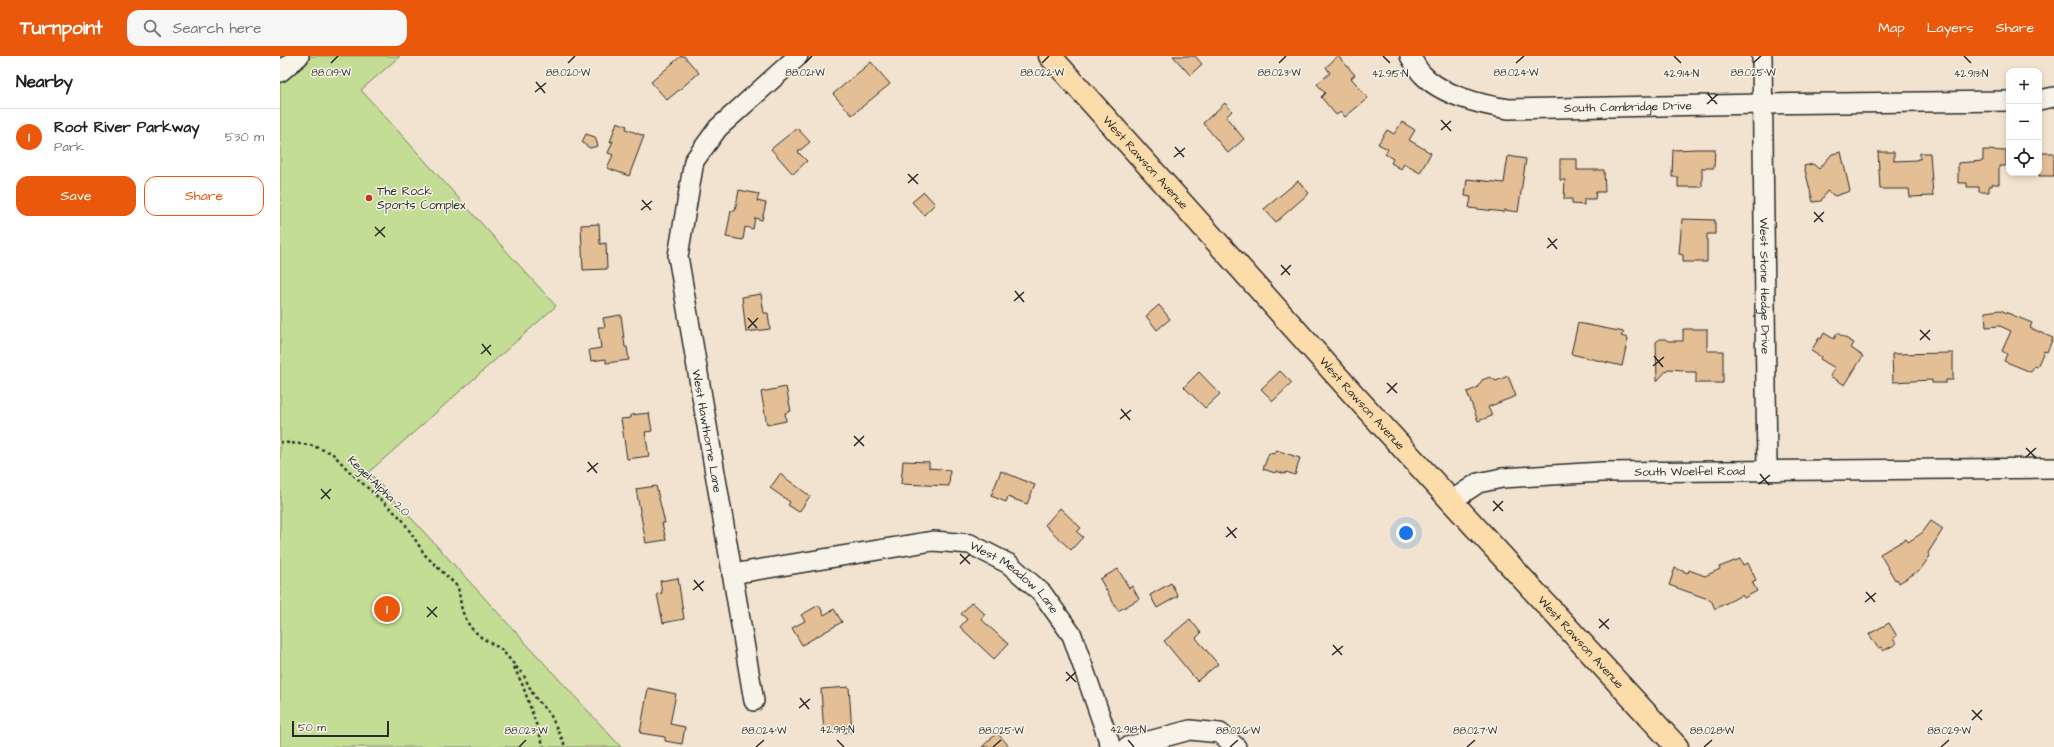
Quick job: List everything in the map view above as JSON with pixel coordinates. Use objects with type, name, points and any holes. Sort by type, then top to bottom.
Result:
[{"type":"main road","name":"West Rawson Avenue","points":[[1050,56],[1451,501],[1677,747]]},
{"type":"street","name":"West Hawthorne Lane","points":[[754,701],[678,256],[694,161],[718,128],[798,56]]},
{"type":"street","name":"South Cambridge Drive","points":[[1410,56],[1423,75],[1451,94],[1490,106],[1509,109],[2006,101]]},
{"type":"street","name":"West Stone Hedge Drive","points":[[1762,56],[1767,469]]},
{"type":"street","points":[[280,72],[297,57]]},
{"type":"street","points":[[2042,100],[2054,98]]},
{"type":"street","name":"South Woelfel Road","points":[[1451,501],[1478,483],[1502,478],[1602,472],[1767,469],[2054,468]]},
{"type":"street","name":"West Meadow Lane","points":[[732,574],[933,541],[970,544],[1008,564],[1042,593],[1072,635],[1111,747]]},
{"type":"street","points":[[1127,747],[1190,730],[1220,733],[1236,747]]},
{"type":"path","name":"Kegel-Alpha 2.0","points":[[280,442],[310,445],[332,453],[349,471],[402,519],[425,555],[458,587],[462,611],[470,627],[482,638],[501,649],[513,665],[524,676],[534,696],[551,716],[564,743],[564,747]]},
{"type":"path","points":[[513,665],[523,686],[544,747]]},
{"type":"green space","points":[[280,56],[400,56],[361,90],[556,306],[369,472],[621,747],[280,747]]},
{"type":"building","points":[[681,56],[684,56],[699,73],[667,100],[651,82]]},
{"type":"building","points":[[1173,56],[1195,56],[1202,64],[1190,75]]},
{"type":"building","points":[[1338,56],[1355,75],[1351,78],[1368,98],[1345,117],[1341,112],[1336,115],[1321,97],[1325,93],[1317,84],[1330,73],[1326,67]]},
{"type":"building","points":[[871,62],[890,84],[852,115],[833,94]]},
{"type":"building","points":[[1225,103],[1232,111],[1226,117],[1244,139],[1228,153],[1203,123]]},
{"type":"building","points":[[617,122],[627,126],[626,129],[644,136],[629,176],[607,168],[613,155],[608,153],[613,141],[610,142]]},
{"type":"building","points":[[1402,122],[1415,130],[1409,140],[1431,153],[1420,173],[1404,164],[1401,169],[1391,163],[1393,159],[1385,154],[1388,149],[1378,144],[1387,130],[1394,134]]},
{"type":"building","points":[[797,128],[810,142],[798,152],[807,161],[793,174],[771,149]]},
{"type":"building","points":[[586,134],[595,137],[598,146],[590,148],[582,142]]},
{"type":"building","points":[[1715,149],[1714,168],[1702,168],[1702,187],[1678,187],[1678,177],[1672,177],[1673,150]]},
{"type":"building","points":[[1983,150],[2006,151],[2006,166],[1999,166],[1999,184],[1992,184],[1992,186],[1989,186],[1989,192],[1979,192],[1979,187],[1967,187],[1967,183],[1958,183],[1958,163],[1983,161]]},
{"type":"building","points":[[1841,152],[1850,191],[1835,196],[1827,191],[1821,201],[1813,202],[1804,166],[1813,164],[1819,169],[1832,154]]},
{"type":"building","points":[[1878,152],[1894,152],[1894,161],[1917,160],[1920,159],[1920,153],[1930,153],[1933,196],[1910,197],[1909,189],[1880,189]]},
{"type":"building","points":[[2042,153],[2054,153],[2054,176],[2042,176]]},
{"type":"building","points":[[1508,156],[1526,159],[1518,212],[1469,208],[1471,197],[1465,196],[1467,179],[1504,183]]},
{"type":"building","points":[[1560,159],[1577,159],[1577,170],[1604,170],[1605,192],[1596,192],[1595,199],[1584,199],[1584,205],[1572,204],[1572,199],[1564,199],[1565,180],[1560,180]]},
{"type":"building","points":[[1298,181],[1309,193],[1276,222],[1264,209]]},
{"type":"building","points":[[739,190],[759,194],[757,201],[766,203],[762,220],[755,218],[753,229],[745,227],[743,240],[726,237],[731,211],[735,211]]},
{"type":"building","points":[[924,192],[935,204],[924,215],[912,202]]},
{"type":"building","points":[[1682,219],[1715,220],[1715,234],[1707,234],[1707,262],[1683,262],[1683,255],[1679,254]]},
{"type":"building","points":[[599,224],[600,244],[606,243],[607,269],[583,270],[581,225]]},
{"type":"building","points":[[761,294],[764,313],[768,313],[770,329],[746,332],[742,297]]},
{"type":"building","points":[[1159,305],[1170,319],[1157,330],[1146,316]]},
{"type":"building","points":[[2000,310],[2032,323],[2030,328],[2053,338],[2047,352],[2044,351],[2037,367],[2034,366],[2031,372],[2004,361],[2007,354],[2002,351],[2011,331],[2000,326],[1986,327],[1985,312]]},
{"type":"building","points":[[621,315],[625,347],[627,347],[629,360],[606,363],[606,359],[591,361],[589,350],[601,348],[598,327],[605,327],[603,318]]},
{"type":"building","points":[[1578,323],[1624,332],[1621,336],[1628,338],[1622,366],[1571,354]]},
{"type":"building","points":[[1683,329],[1707,329],[1707,351],[1723,351],[1723,383],[1696,383],[1696,372],[1668,369],[1657,381],[1656,342],[1660,339],[1665,339],[1668,341],[1683,341]]},
{"type":"building","points":[[1824,333],[1834,339],[1837,333],[1854,343],[1851,348],[1863,356],[1845,385],[1830,376],[1835,368],[1820,359],[1821,357],[1811,351]]},
{"type":"building","points":[[1953,353],[1953,380],[1946,380],[1946,383],[1932,383],[1932,380],[1893,382],[1892,354]]},
{"type":"building","points":[[1280,371],[1292,383],[1273,401],[1261,389]]},
{"type":"building","points":[[1199,372],[1220,394],[1205,408],[1184,387]]},
{"type":"building","points":[[1508,376],[1516,396],[1488,407],[1492,416],[1478,421],[1467,392],[1477,388],[1482,380],[1490,377],[1496,381]]},
{"type":"building","points":[[786,387],[791,411],[785,413],[786,421],[767,425],[761,392]]},
{"type":"building","points":[[649,413],[652,431],[645,432],[649,456],[627,459],[621,419],[631,418],[631,415]]},
{"type":"building","points":[[1276,450],[1300,458],[1295,475],[1276,471],[1275,473],[1263,469],[1269,453],[1274,454]]},
{"type":"building","points":[[903,461],[929,462],[929,468],[950,470],[949,486],[901,484]]},
{"type":"building","points":[[1001,471],[1035,485],[1027,504],[1008,497],[1006,502],[991,496]]},
{"type":"building","points":[[780,474],[810,496],[799,512],[788,505],[790,502],[770,488]]},
{"type":"building","points":[[656,486],[665,523],[662,523],[666,540],[646,543],[636,489]]},
{"type":"building","points":[[1060,508],[1081,528],[1077,532],[1083,537],[1071,550],[1045,525]]},
{"type":"building","points":[[1931,521],[1943,529],[1928,553],[1930,556],[1920,570],[1899,583],[1897,579],[1895,580],[1880,554],[1906,539],[1908,542],[1922,533]]},
{"type":"building","points":[[1740,559],[1743,565],[1748,563],[1756,580],[1752,582],[1757,591],[1744,598],[1742,595],[1715,609],[1711,600],[1669,585],[1675,568],[1688,573],[1689,570],[1705,576],[1720,569],[1719,567]]},
{"type":"building","points":[[1118,569],[1129,588],[1132,586],[1139,599],[1118,611],[1100,579]]},
{"type":"building","points":[[678,578],[684,619],[663,623],[657,594],[662,593],[660,581]]},
{"type":"building","points":[[1171,583],[1178,596],[1157,608],[1150,595]]},
{"type":"building","points":[[972,602],[985,614],[981,619],[1008,644],[994,659],[960,627],[967,619],[961,614]]},
{"type":"building","points":[[819,605],[824,615],[834,609],[842,622],[802,645],[792,628],[805,621],[801,615]]},
{"type":"building","points":[[1190,619],[1201,633],[1196,638],[1218,664],[1197,681],[1164,641]]},
{"type":"building","points":[[1889,623],[1897,636],[1893,638],[1896,644],[1883,651],[1881,647],[1878,648],[1869,634]]},
{"type":"building","points":[[849,687],[852,732],[824,734],[821,689]]},
{"type":"building","points":[[648,688],[676,694],[670,724],[685,727],[682,744],[665,741],[665,737],[640,733]]},
{"type":"building","points":[[997,733],[1010,747],[982,747]]},
{"type":"place","name":"The Rock Sports Complex","points":[[369,198]]},
{"type":"place","name":"Root River Parkway","points":[[387,609]]}]
